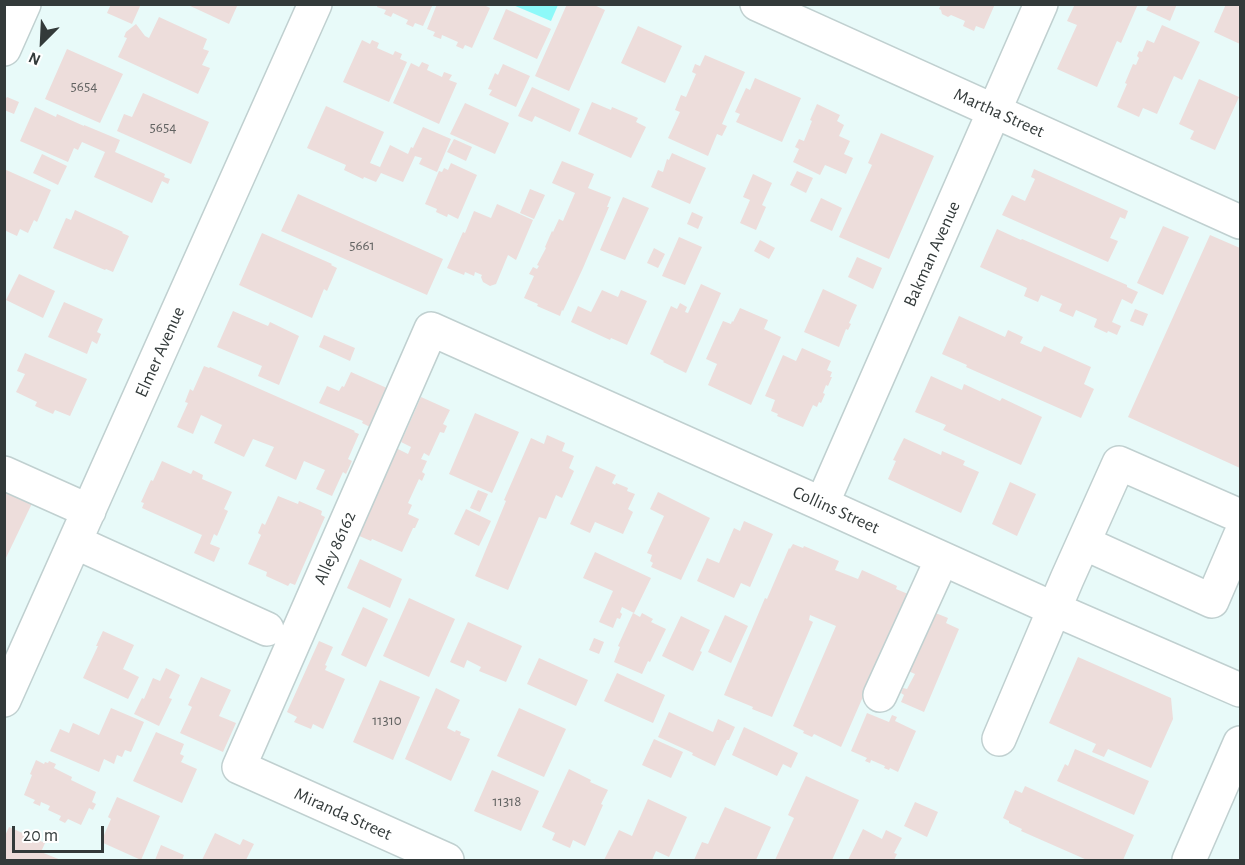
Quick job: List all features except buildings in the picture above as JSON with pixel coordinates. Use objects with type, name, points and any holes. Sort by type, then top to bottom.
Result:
[{"type":"street","points":[[4,49],[24,4]]},
{"type":"street","name":"Elmer Avenue","points":[[4,700],[315,4]]},
{"type":"street","name":"Martha Street","points":[[757,4],[1240,222]]},
{"type":"street","name":"Bakman Avenue","points":[[822,504],[1041,4]]},
{"type":"street","name":"Collins Street","points":[[431,329],[1054,609],[1240,690]]},
{"type":"street","name":"Alley 86162","points":[[239,766],[431,329]]},
{"type":"street","points":[[999,739],[1119,463],[1240,516]]},
{"type":"street","points":[[4,473],[89,511]]},
{"type":"street","points":[[1084,543],[1212,601],[1240,537]]},
{"type":"street","points":[[75,542],[267,629]]},
{"type":"street","points":[[880,695],[942,559]]},
{"type":"street","points":[[1188,861],[1240,743]]},
{"type":"street","name":"Miranda Street","points":[[239,766],[447,861]]},
{"type":"shaded area","points":[[558,4],[551,21],[513,5]]}]
